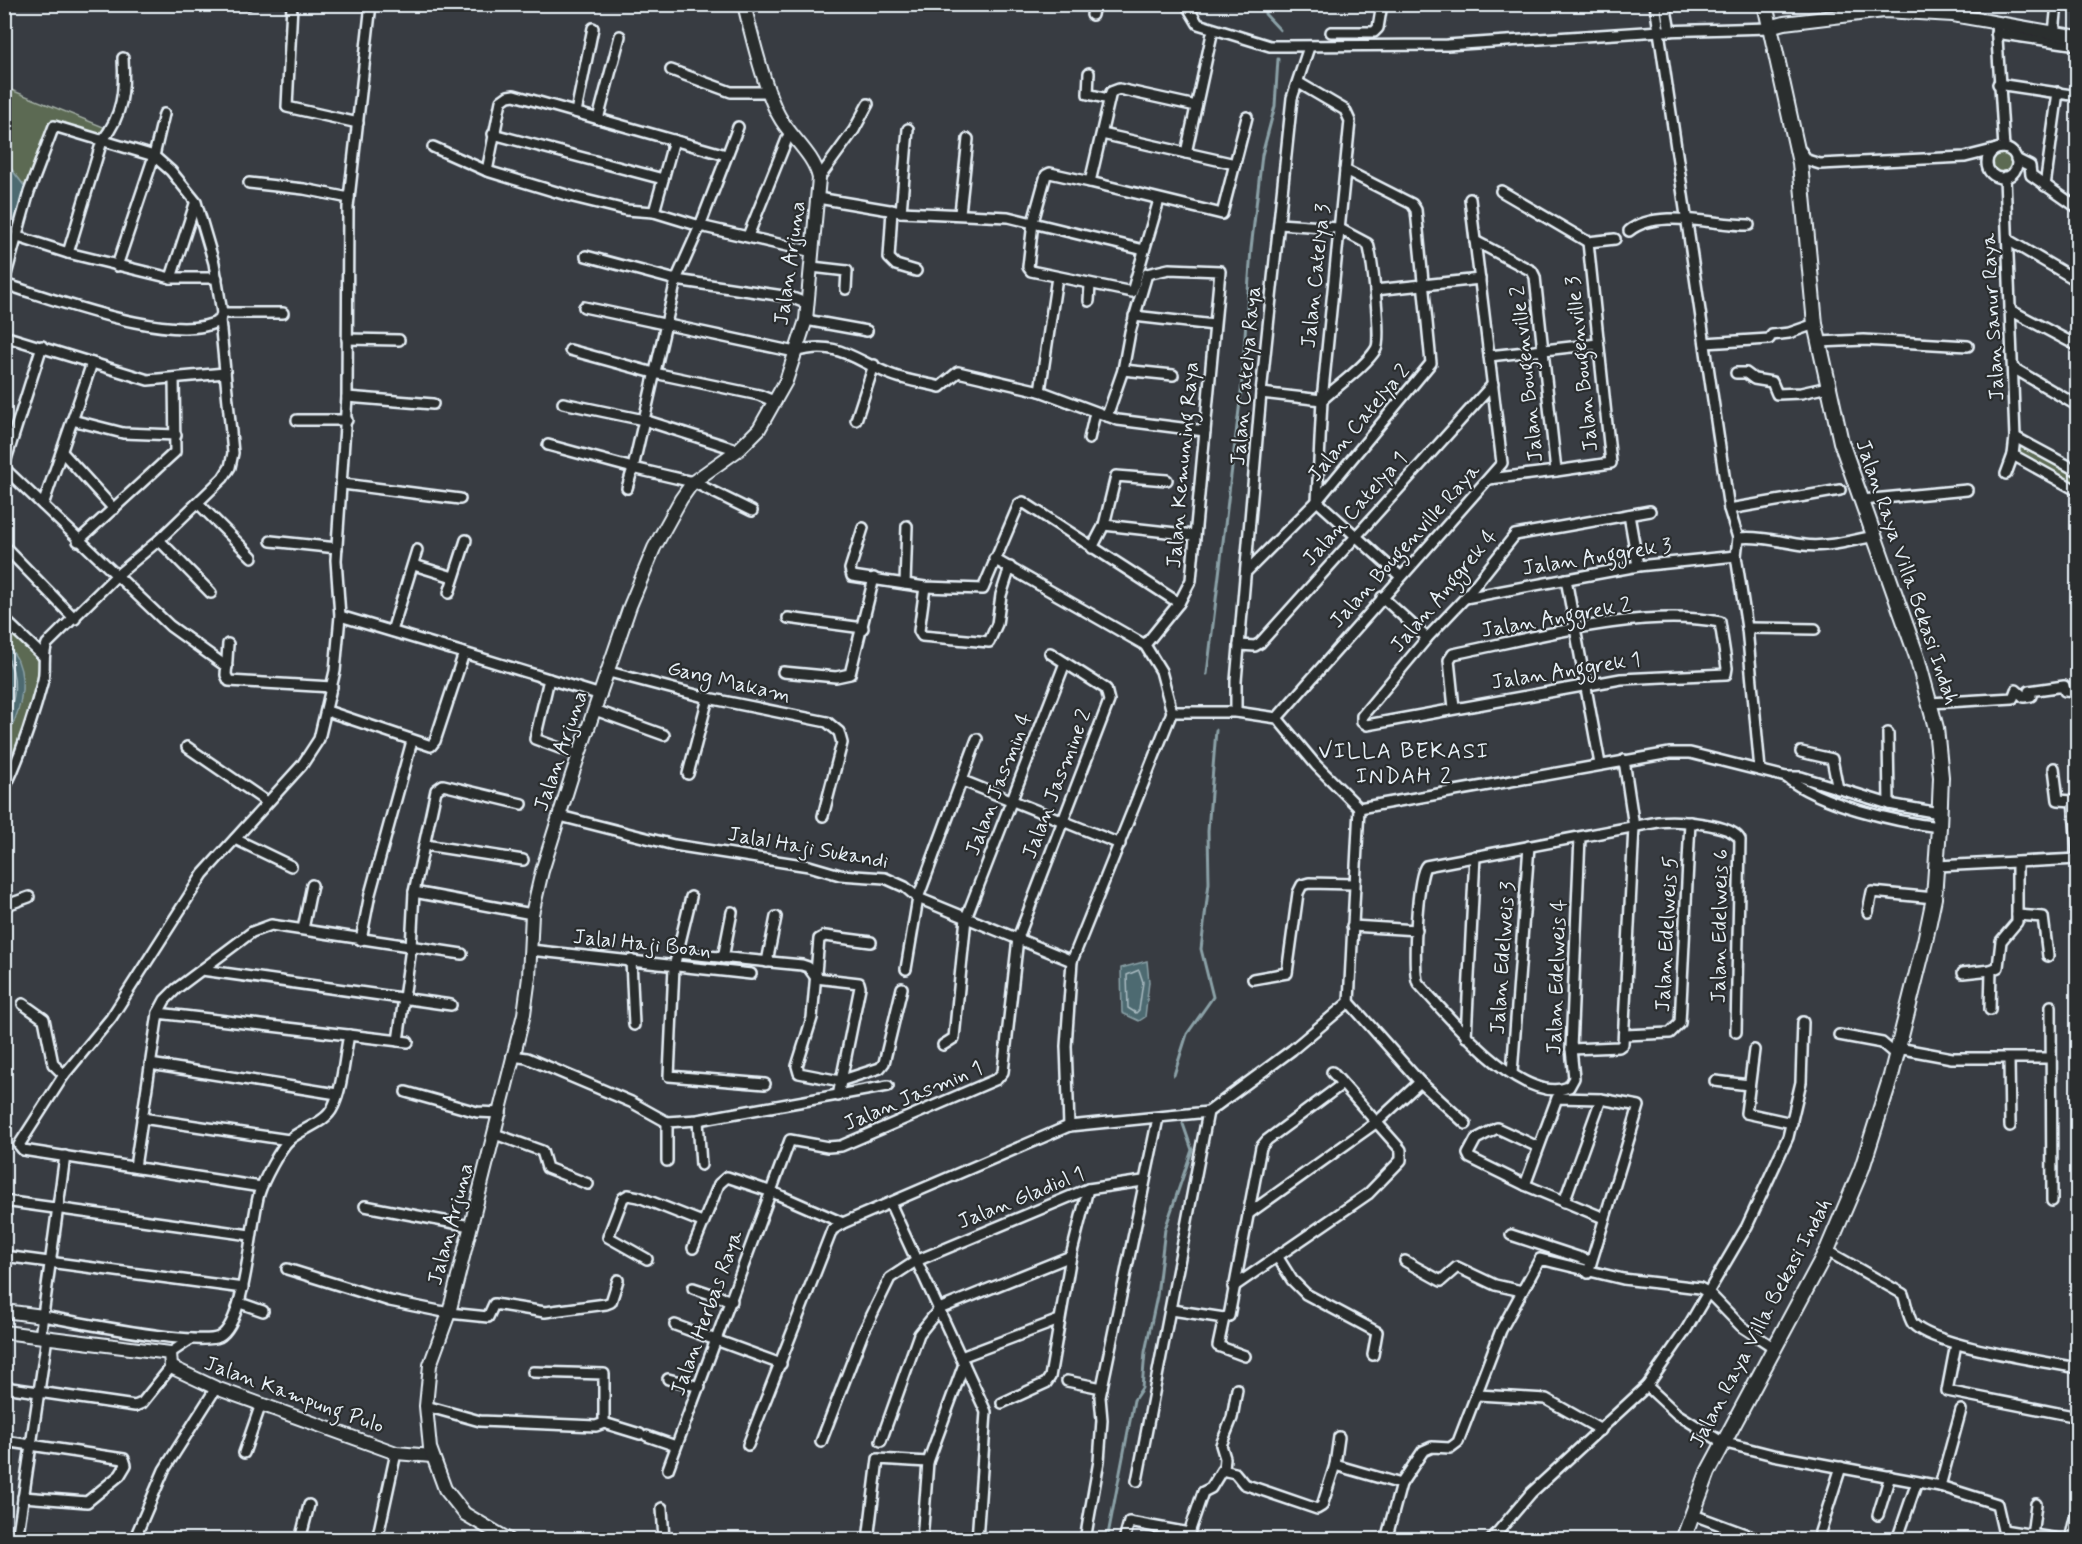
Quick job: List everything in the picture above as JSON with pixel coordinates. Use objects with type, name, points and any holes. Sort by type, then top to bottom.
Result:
[{"type":"main road","name":"Jalan Raya Villa Bekasi Indah","points":[[1683,1539],[1691,1514],[1722,1442],[1827,1251],[1862,1168],[1897,1052],[1934,898],[1937,866],[1940,754],[1930,703],[1875,536],[1841,442],[1828,387],[1815,324],[1800,163],[1765,4]]},
{"type":"street","points":[[204,4],[248,4]]},
{"type":"street","points":[[292,4],[288,107],[358,123]]},
{"type":"street","points":[[261,1187],[23,1150],[19,1145],[64,1074],[111,1018],[203,874],[302,765],[319,739],[332,687],[340,616],[337,548],[347,397],[349,198],[371,4]]},
{"type":"street","name":"Jalan Arjuna","points":[[509,1539],[479,1525],[455,1504],[445,1489],[427,1452],[426,1406],[430,1365],[448,1313],[501,1113],[524,1014],[532,914],[578,757],[630,606],[654,548],[693,482],[738,450],[759,429],[776,402],[806,320],[819,178],[810,158],[789,134],[777,113],[744,4]]},
{"type":"street","points":[[1186,4],[1198,24],[1270,46],[1447,45],[1665,31],[1770,30],[1773,26],[1784,23],[1884,8],[1953,15],[1996,28],[2078,45]]},
{"type":"street","points":[[1331,32],[1374,32],[1378,28],[1382,4]]},
{"type":"street","points":[[1655,4],[1665,31]]},
{"type":"street","points":[[1665,4],[1665,31],[1686,217],[1729,509],[1738,538],[1736,556],[1747,628],[1760,770]]},
{"type":"street","points":[[2054,33],[2057,4]]},
{"type":"street","points":[[576,112],[593,28]]},
{"type":"street","points":[[1996,28],[2078,37]]},
{"type":"street","points":[[1996,28],[2002,148]]},
{"type":"street","points":[[1186,153],[1212,34]]},
{"type":"street","points":[[598,119],[620,36]]},
{"type":"street","name":"Jalan Catelya Raya","points":[[1236,712],[1239,645],[1261,393],[1292,98],[1299,83],[1309,47]]},
{"type":"street","points":[[68,253],[102,141],[111,129],[125,93],[123,58]]},
{"type":"street","points":[[671,70],[730,92],[770,92]]},
{"type":"street","points":[[1089,73],[1088,94],[1108,99]]},
{"type":"street","name":"Jalan Catelya 3","points":[[1299,83],[1348,114],[1350,121],[1322,400],[1317,501]]},
{"type":"street","points":[[1998,84],[2078,96]]},
{"type":"street","points":[[1090,182],[1111,92],[1119,89],[1196,106]]},
{"type":"street","points":[[2045,186],[2058,92]]},
{"type":"street","points":[[487,171],[492,134],[501,101],[508,96],[576,112],[726,155]]},
{"type":"street","points":[[819,178],[850,137],[868,104]]},
{"type":"street","points":[[117,266],[154,156],[164,114]]},
{"type":"street","points":[[1159,200],[1132,292],[1057,278],[1031,271],[1028,267],[1033,222],[1047,174],[1222,214],[1247,117]]},
{"type":"street","points":[[1791,117],[1802,151],[1807,160],[1813,163],[1965,157],[2002,148],[2011,151],[2016,159],[2030,166],[2031,175],[2078,208]]},
{"type":"street","points":[[4,790],[33,719],[44,673],[47,644],[75,619],[115,577],[198,503],[228,472],[232,462],[221,316],[217,278],[196,202],[171,171],[154,156],[54,126],[29,192],[4,283],[147,326],[208,325],[221,316],[283,313]]},
{"type":"street","points":[[627,488],[676,280],[700,226],[738,127]]},
{"type":"street","points":[[908,129],[890,258],[896,265],[916,271]]},
{"type":"street","points":[[492,134],[663,179]]},
{"type":"street","points":[[748,236],[789,134]]},
{"type":"street","points":[[1101,134],[1235,165]]},
{"type":"street","points":[[960,213],[968,139]]},
{"type":"street","points":[[654,212],[674,140]]},
{"type":"street","points":[[433,147],[487,171],[573,197],[626,210],[654,212],[700,226],[813,252]]},
{"type":"street","points":[[2002,148],[1990,154],[1987,164],[1992,174],[2005,177],[2015,170],[2016,159]]},
{"type":"street","name":"Jalan Catelya 2","points":[[1247,570],[1317,501],[1430,365],[1432,359],[1414,207],[1345,170]]},
{"type":"street","name":"Jalan Sanur Raya","points":[[2005,177],[2015,436],[2013,455],[2006,474]]},
{"type":"street","points":[[249,183],[304,189],[349,198]]},
{"type":"street","points":[[1501,191],[1588,242],[1616,239]]},
{"type":"street","points":[[818,198],[897,211],[960,213],[1033,222],[1144,250]]},
{"type":"street","name":"Jalan Bougenville Raya","points":[[1277,718],[1400,576],[1499,468],[1503,456],[1470,199]]},
{"type":"street","points":[[171,278],[196,202]]},
{"type":"street","points":[[1629,231],[1639,224],[1686,217],[1720,224],[1749,225]]},
{"type":"street","points":[[1261,393],[1322,400],[1377,348],[1375,290],[1368,244],[1338,228],[1279,224]]},
{"type":"street","points":[[18,237],[68,253],[171,278],[217,278]]},
{"type":"street","points":[[2008,240],[2078,282]]},
{"type":"street","name":"Jalan Bougenville 2","points":[[1475,241],[1534,274],[1556,471],[1489,479]]},
{"type":"street","name":"Jalan Bougenville 3","points":[[1556,471],[1615,463],[1598,344],[1588,242]]},
{"type":"street","points":[[586,256],[676,280],[790,297],[808,304]]},
{"type":"street","points":[[812,267],[848,271],[846,290]]},
{"type":"street","name":"Jalan Kemuning Raya","points":[[1134,316],[1147,274],[1169,269],[1221,272],[1214,325],[1191,580],[1179,603],[1145,645]]},
{"type":"street","points":[[1040,392],[1057,278]]},
{"type":"street","points":[[1375,290],[1480,279]]},
{"type":"street","points":[[1089,301],[1090,285]]},
{"type":"street","points":[[584,307],[795,352],[814,346],[834,349],[874,365],[894,376],[940,387],[958,372],[1040,392],[1107,416],[1205,431]]},
{"type":"street","points":[[2010,310],[2078,346]]},
{"type":"street","points":[[1107,416],[1123,370],[1134,316],[1214,325]]},
{"type":"street","points":[[806,320],[867,331]]},
{"type":"street","points":[[1705,343],[1769,339],[1772,334],[1789,333],[1815,324]]},
{"type":"street","points":[[4,336],[148,380],[225,373]]},
{"type":"street","points":[[347,339],[399,340]]},
{"type":"street","points":[[1819,342],[1864,340],[1968,346]]},
{"type":"street","points":[[1489,356],[1598,344]]},
{"type":"street","points":[[42,346],[4,467],[115,577],[127,583],[170,626],[227,666]]},
{"type":"street","points":[[570,350],[654,373],[759,395],[776,402]]},
{"type":"street","points":[[43,505],[92,363]]},
{"type":"street","points":[[856,420],[874,365]]},
{"type":"street","points":[[2014,369],[2077,406]]},
{"type":"street","points":[[1123,370],[1173,375]]},
{"type":"street","points":[[1736,373],[1746,373],[1752,378],[1772,382],[1777,394],[1801,393],[1828,387]]},
{"type":"street","points":[[78,541],[176,452],[174,378]]},
{"type":"street","name":"Jalan Catelya 1","points":[[1239,645],[1260,644],[1492,384]]},
{"type":"street","points":[[347,397],[433,404]]},
{"type":"street","points":[[563,403],[644,420],[738,450]]},
{"type":"street","points":[[1089,439],[1095,413]]},
{"type":"street","points":[[72,420],[123,433],[176,435]]},
{"type":"street","points":[[297,420],[346,420]]},
{"type":"street","points":[[2015,436],[2078,471]]},
{"type":"street","points":[[548,445],[693,482],[752,511]]},
{"type":"street","points":[[62,452],[114,509]]},
{"type":"street","points":[[2013,455],[2078,491]]},
{"type":"street","points":[[1092,548],[1104,525],[1116,477],[1167,480]]},
{"type":"street","points":[[343,484],[460,499]]},
{"type":"street","points":[[1729,509],[1840,490]]},
{"type":"street","points":[[1862,500],[1967,490]]},
{"type":"street","points":[[1317,501],[1354,537],[1400,576]]},
{"type":"street","points":[[982,589],[1021,502],[1179,603]]},
{"type":"street","points":[[198,503],[252,557]]},
{"type":"street","name":"Jalan Anggrek 4","points":[[1362,722],[1362,716],[1427,638],[1465,598],[1517,534],[1650,511]]},
{"type":"street","points":[[1629,514],[1638,566]]},
{"type":"street","points":[[1104,525],[1194,535]]},
{"type":"street","points":[[905,584],[907,526]]},
{"type":"street","points":[[863,528],[850,574],[924,587],[982,589],[1001,595]]},
{"type":"street","points":[[1738,538],[1761,536],[1806,545],[1831,545],[1875,536]]},
{"type":"street","points":[[159,540],[211,593]]},
{"type":"street","points":[[449,593],[466,540]]},
{"type":"street","points":[[271,541],[337,548]]},
{"type":"street","points":[[4,546],[75,619]]},
{"type":"street","points":[[392,632],[417,550]]},
{"type":"street","name":"Jalan Anggrek 3","points":[[1465,598],[1638,566],[1736,556]]},
{"type":"street","points":[[994,559],[1145,645],[1158,666],[1172,712],[1072,961],[1066,1046],[1069,1126]]},
{"type":"street","points":[[414,565],[453,577]]},
{"type":"street","points":[[924,587],[919,631],[923,637],[990,642],[997,624],[1001,595],[1010,567]]},
{"type":"street","points":[[783,672],[847,676],[851,672],[874,578]]},
{"type":"street","points":[[1566,579],[1600,764]]},
{"type":"street","points":[[1382,597],[1427,638]]},
{"type":"street","points":[[340,616],[601,695]]},
{"type":"street","points":[[788,618],[863,628]]},
{"type":"street","points":[[4,619],[44,657]]},
{"type":"street","name":"Jalan Anggrek 2","points":[[1454,708],[1449,660],[1453,654],[1575,630],[1664,619],[1720,622]]},
{"type":"street","name":"Jalan Anggrek 1","points":[[1362,722],[1367,724],[1585,685],[1653,676],[1724,675],[1727,668],[1720,622]]},
{"type":"street","points":[[1747,628],[1815,629]]},
{"type":"street","points":[[228,644],[226,677],[230,681],[332,687]]},
{"type":"street","points":[[327,711],[412,741],[434,744],[464,653]]},
{"type":"street","name":"Jalan Jasmine 2","points":[[1018,938],[1060,822],[1109,698],[1106,689],[1050,653]]},
{"type":"street","name":"Jalan Jasmin 4","points":[[943,1045],[954,1038],[966,918],[1065,663]]},
{"type":"street","name":"Gang Makam","points":[[609,672],[708,698],[827,722],[839,732],[842,749],[823,816]]},
{"type":"street","points":[[549,679],[535,739],[578,757]]},
{"type":"street","points":[[1930,703],[2013,698],[2016,690],[2024,697],[2031,696],[2029,691],[2055,686],[2064,686],[2066,691],[2078,692]]},
{"type":"street","points":[[688,774],[708,698]]},
{"type":"street","points":[[595,711],[664,735]]},
{"type":"street","points":[[1172,712],[1236,712],[1277,718],[1316,765],[1359,808],[1353,884],[1349,1002],[1420,1082],[1466,1124]]},
{"type":"street","points":[[1888,733],[1889,804]]},
{"type":"street","points":[[906,969],[918,898],[977,739]]},
{"type":"street","points":[[361,940],[370,894],[412,741]]},
{"type":"street","points":[[187,747],[267,802]]},
{"type":"street","points":[[1801,752],[1832,759],[1838,789]]},
{"type":"street","points":[[1359,808],[1624,760],[1690,753],[1786,777],[1801,777],[1889,804],[1939,813]]},
{"type":"street","points":[[1571,1049],[1620,1047],[1625,1035],[1634,827],[1624,760]]},
{"type":"street","points":[[1937,866],[2078,858],[2075,801],[2058,800],[2054,768]]},
{"type":"street","points":[[1786,777],[1804,790],[1891,819],[1939,827]]},
{"type":"street","points":[[963,781],[1060,822],[1120,844]]},
{"type":"street","points":[[158,1013],[403,1041],[404,998],[411,948],[414,892],[436,790],[443,785],[522,804]]},
{"type":"street","name":"Jalal Haji Sukandi","points":[[560,816],[674,845],[809,866],[840,875],[885,878],[905,887],[918,898],[1072,961]]},
{"type":"street","name":"Jalan Edelweis 6","points":[[1417,930],[1423,868],[1474,856],[1658,822],[1690,822],[1732,831],[1739,836],[1741,844],[1736,1032]]},
{"type":"street","name":"Jalan Edelweis 5","points":[[1625,1035],[1670,1033],[1680,1023],[1690,822]]},
{"type":"street","name":"Jalan Edelweis 4","points":[[1512,1073],[1540,1089],[1563,1090],[1573,1083],[1571,1049],[1580,837]]},
{"type":"street","points":[[235,839],[291,866]]},
{"type":"street","points":[[424,845],[524,860]]},
{"type":"street","name":"Jalan Edelweis 3","points":[[1512,1073],[1529,846]]},
{"type":"street","points":[[1466,1037],[1474,856]]},
{"type":"street","points":[[1963,972],[1991,970],[1998,967],[1999,945],[2017,922],[2017,862]]},
{"type":"street","points":[[1253,979],[1287,973],[1298,893],[1302,885],[1309,883],[1353,884]]},
{"type":"street","points":[[303,929],[312,885]]},
{"type":"street","points":[[414,892],[532,914]]},
{"type":"street","points":[[1868,912],[1872,892],[1934,898]]},
{"type":"street","points":[[4,906],[29,897]]},
{"type":"street","points":[[691,897],[674,967],[669,1076],[765,1084]]},
{"type":"street","points":[[723,958],[732,912]]},
{"type":"street","points":[[2017,915],[2043,917],[2048,956]]},
{"type":"street","points":[[767,962],[776,917]]},
{"type":"street","points":[[135,1167],[158,1013],[165,1000],[257,928],[271,925],[303,929],[411,948],[462,954]]},
{"type":"street","points":[[1352,926],[1417,930],[1416,979],[1466,1037],[1512,1073]]},
{"type":"street","points":[[870,942],[821,937],[812,1017],[797,1066],[799,1073],[839,1088],[888,1086]]},
{"type":"street","name":"Jalan Jasmin 1","points":[[772,1192],[790,1140],[828,1148],[841,1146],[999,1078],[1003,1072],[1018,938]]},
{"type":"street","name":"Jalal Haji Boan","points":[[530,950],[751,974]]},
{"type":"street","points":[[677,953],[802,965],[808,968],[816,978],[858,982],[860,986],[839,1088]]},
{"type":"street","points":[[631,960],[634,1025]]},
{"type":"street","points":[[202,970],[451,1005]]},
{"type":"street","points":[[1989,1010],[1991,970]]},
{"type":"street","points":[[513,1056],[527,1058],[621,1098],[667,1122],[698,1120],[791,1102],[839,1088],[882,1067],[902,988]]},
{"type":"street","points":[[748,1445],[782,1364],[829,1233],[843,1223],[1069,1126],[1208,1112],[1292,1050],[1349,1002]]},
{"type":"street","points":[[23,1004],[44,1019],[53,1064],[64,1074]]},
{"type":"street","points":[[2051,1006],[2052,1201]]},
{"type":"street","points":[[1491,1539],[1531,1493],[1647,1386],[1663,1366],[1709,1293],[1752,1217],[1774,1171],[1792,1123],[1801,1082],[1803,1022]]},
{"type":"street","points":[[4,1311],[191,1339],[209,1339],[221,1335],[240,1303],[250,1235],[261,1187],[289,1140],[326,1116],[333,1108],[349,1035]]},
{"type":"street","points":[[1839,1035],[1882,1043],[1897,1052],[1953,1058],[2009,1060],[2051,1058]]},
{"type":"street","points":[[1754,1050],[1746,1113],[1792,1123]]},
{"type":"street","points":[[2009,1060],[2010,1126]]},
{"type":"street","points":[[150,1064],[337,1094]]},
{"type":"street","points":[[1233,1287],[1368,1194],[1400,1162],[1401,1150],[1341,1085],[1332,1072]]},
{"type":"street","points":[[1715,1081],[1749,1085]]},
{"type":"street","points":[[1248,1214],[1377,1122],[1420,1082]]},
{"type":"street","points":[[1172,1310],[1224,1318],[1231,1314],[1233,1287],[1258,1153],[1263,1143],[1341,1085]]},
{"type":"street","points":[[406,1092],[477,1112],[501,1113]]},
{"type":"street","points":[[1525,1185],[1557,1098],[1601,1099],[1639,1106],[1640,1109],[1588,1273]]},
{"type":"street","points":[[1564,1202],[1601,1099]]},
{"type":"street","points":[[1137,1481],[1172,1310],[1208,1112]]},
{"type":"street","points":[[142,1118],[289,1140]]},
{"type":"street","points":[[1085,1539],[1099,1461],[1102,1388],[1143,1181],[1158,1118]]},
{"type":"street","points":[[698,1120],[700,1165]]},
{"type":"street","points":[[667,1122],[667,1161]]},
{"type":"street","points":[[1538,1147],[1497,1128],[1476,1139],[1468,1151],[1470,1158],[1525,1185],[1604,1218]]},
{"type":"street","points":[[495,1134],[535,1147],[542,1151],[547,1168],[588,1184]]},
{"type":"street","points":[[17,1539],[38,1392],[44,1337],[43,1316],[65,1156]]},
{"type":"street","points":[[693,1248],[702,1222],[724,1178],[731,1178],[772,1192],[843,1223]]},
{"type":"street","name":"Jalan Gladiol 1","points":[[821,1442],[863,1333],[887,1282],[916,1261],[1088,1189],[1143,1181]]},
{"type":"street","points":[[1002,1403],[1049,1380],[1071,1256],[1088,1189]]},
{"type":"street","name":"Jalan Herbas Raya","points":[[668,1469],[772,1192]]},
{"type":"street","points":[[647,1259],[608,1237],[624,1198],[628,1195],[639,1197],[702,1222]]},
{"type":"street","points":[[4,1201],[250,1235]]},
{"type":"street","points":[[890,1203],[986,1412],[977,1539]]},
{"type":"street","points":[[365,1206],[470,1226]]},
{"type":"street","points":[[1511,1235],[1590,1261]]},
{"type":"street","points":[[1827,1251],[1903,1294],[1912,1323],[1956,1344],[2078,1368]]},
{"type":"street","points":[[4,1256],[243,1288]]},
{"type":"street","points":[[881,1441],[919,1334],[939,1309],[1071,1256]]},
{"type":"street","points":[[1277,1256],[1292,1280],[1306,1294],[1377,1332],[1373,1354]]},
{"type":"street","points":[[1386,1539],[1401,1485],[1425,1450],[1450,1448],[1458,1442],[1478,1395],[1501,1330],[1541,1259],[1588,1273],[1638,1282],[1691,1286],[1709,1293],[1736,1322],[1773,1347]]},
{"type":"street","points":[[1405,1261],[1435,1280],[1443,1280],[1457,1267],[1495,1285],[1522,1291]]},
{"type":"street","points":[[287,1269],[390,1301],[448,1313],[488,1317],[494,1304],[545,1312],[606,1304],[611,1302],[618,1280]]},
{"type":"street","points":[[693,1288],[732,1301]]},
{"type":"street","points":[[240,1303],[263,1311]]},
{"type":"street","points":[[1224,1318],[1218,1346],[1245,1356]]},
{"type":"street","points":[[922,1539],[928,1462],[963,1361],[1059,1320]]},
{"type":"street","points":[[675,1324],[782,1364]]},
{"type":"street","points":[[4,1332],[170,1353],[191,1339]]},
{"type":"street","points":[[1956,1344],[1947,1391],[2078,1417]]},
{"type":"street","points":[[4,1387],[135,1406],[142,1403],[171,1367],[170,1353]]},
{"type":"street","name":"Jalan Kampung Pulo","points":[[171,1367],[216,1388],[396,1453],[427,1452]]},
{"type":"street","points":[[533,1372],[604,1374],[604,1423]]},
{"type":"street","points":[[668,1379],[700,1387]]},
{"type":"street","points":[[1067,1381],[1102,1388]]},
{"type":"street","points":[[1647,1386],[1677,1414],[1722,1442],[1773,1455],[1940,1486],[1997,1504],[2003,1530],[2031,1536],[2066,1539]]},
{"type":"street","points":[[134,1539],[164,1470],[216,1388]]},
{"type":"street","points":[[1224,1470],[1225,1458],[1221,1445],[1232,1418],[1237,1389]]},
{"type":"street","points":[[1478,1395],[1546,1399],[1601,1430]]},
{"type":"street","points":[[244,1453],[261,1404]]},
{"type":"street","points":[[426,1406],[480,1421],[596,1426],[604,1423],[676,1446]]},
{"type":"street","points":[[1940,1486],[1961,1410]]},
{"type":"street","points":[[1124,1539],[1129,1522],[1188,1533],[1203,1492],[1212,1487],[1218,1473],[1224,1470],[1234,1473],[1244,1484],[1317,1509],[1323,1506],[1340,1437]]},
{"type":"street","points":[[4,1441],[124,1458],[126,1465],[120,1474],[87,1502],[23,1497]]},
{"type":"street","points":[[377,1539],[396,1453]]},
{"type":"street","points":[[868,1539],[878,1459],[928,1462]]},
{"type":"street","points":[[1335,1464],[1401,1485]]},
{"type":"street","points":[[1820,1532],[1841,1467]]},
{"type":"street","points":[[1878,1515],[1890,1476]]},
{"type":"street","points":[[1897,1539],[1917,1482]]},
{"type":"street","points":[[2031,1536],[2036,1504]]},
{"type":"street","points":[[300,1539],[309,1505]]},
{"type":"street","points":[[2070,1539],[2078,1505]]},
{"type":"street","points":[[662,1508],[664,1539]]},
{"type":"street","points":[[1691,1514],[1761,1539]]},
{"type":"green space","points":[[4,78],[6,88],[111,130],[102,141],[54,126],[29,192],[5,161]]},
{"type":"green space","points":[[2002,150],[2012,154],[2016,164],[2012,174],[2002,178],[1992,174],[1988,164],[1992,154]]},
{"type":"green space","points":[[2023,440],[2077,471],[2077,491],[2013,455]]},
{"type":"green space","points":[[5,618],[45,663],[5,790]]},
{"type":"water","points":[[5,161],[29,192],[5,282]]},
{"type":"water","points":[[5,642],[18,661],[22,691],[18,711],[5,737]]},
{"type":"water","points":[[1147,961],[1149,982],[1145,1017],[1139,1021],[1122,1013],[1121,968]]},
{"type":"waterway","points":[[1265,4],[1265,14],[1280,30]]},
{"type":"waterway","points":[[1207,674],[1241,393],[1251,249],[1262,155],[1275,106],[1278,59]]},
{"type":"waterway","points":[[1174,1075],[1187,1034],[1213,997],[1201,949],[1209,883],[1208,831],[1216,730]]},
{"type":"waterway","points":[[1107,1540],[1134,1400],[1142,1388],[1145,1352],[1157,1296],[1165,1229],[1192,1150],[1183,1124]]},
{"type":"district","name":"VILLA BEKASI INDAH 2","points":[[1404,764]]}]
